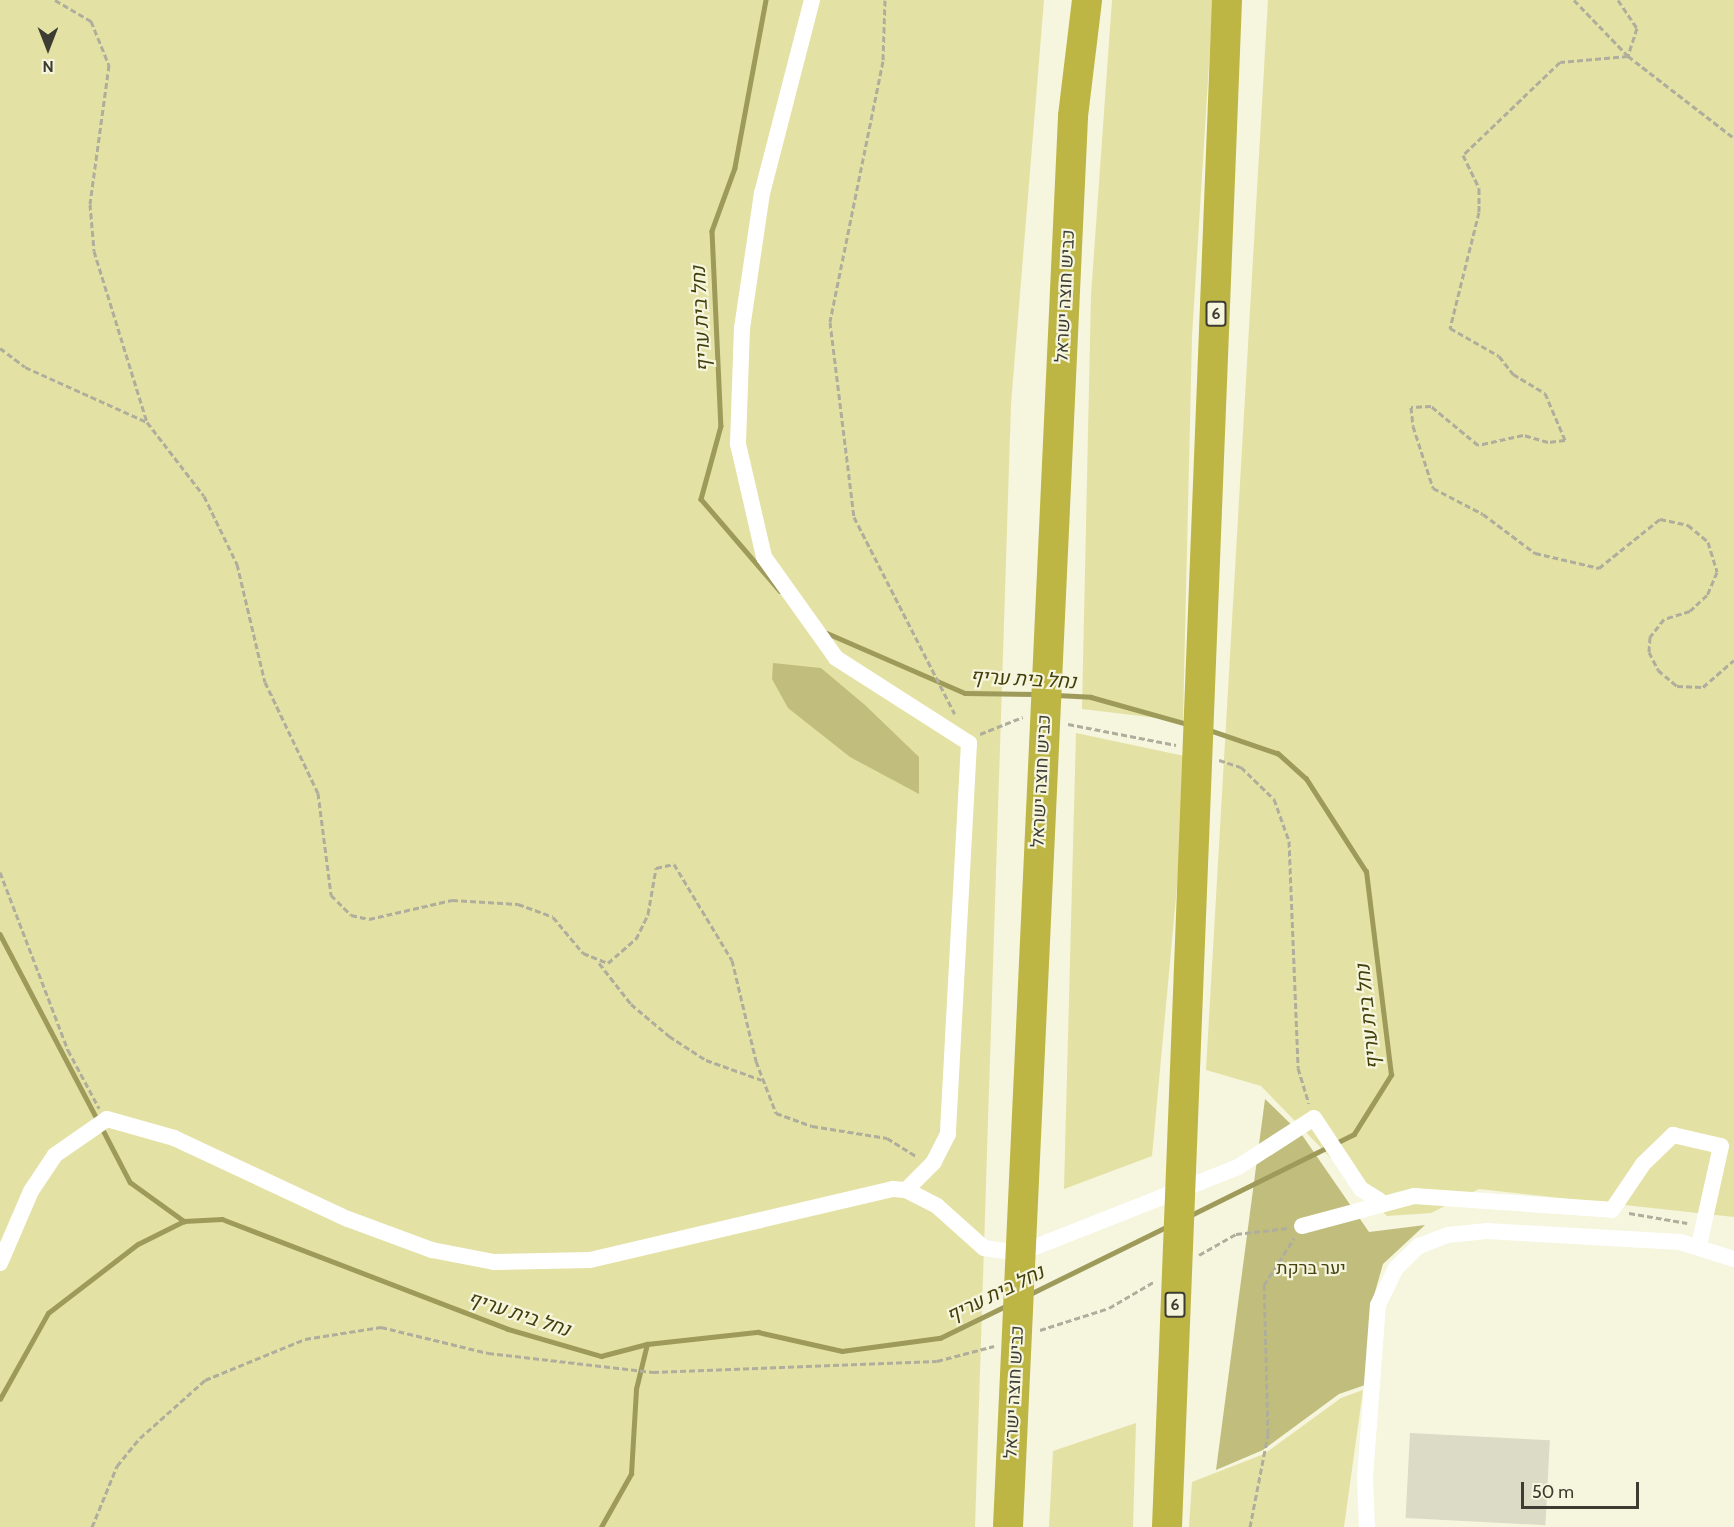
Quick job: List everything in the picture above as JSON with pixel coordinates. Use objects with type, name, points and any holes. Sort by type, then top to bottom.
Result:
[{"type":"highway","name":"כביש חוצה ישראל","points":[[1008,1527],[1073,116],[1087,0]]},
{"type":"highway","name":"6","points":[[1167,1519],[1183,1099],[1198,835],[1227,0]]},
{"type":"street","points":[[0,1263],[31,1191],[55,1155],[107,1119],[174,1138],[348,1219],[432,1250],[494,1262],[590,1260],[906,1190],[934,1162],[948,1134],[969,743],[836,658],[764,557],[738,444],[742,328],[762,193],[812,0]]},
{"type":"street","points":[[906,1190],[937,1206],[984,1248],[1020,1253],[1238,1167],[1314,1118],[1361,1189],[1380,1201]]},
{"type":"street","points":[[1302,1226],[1380,1201],[1414,1196],[1612,1210],[1643,1164],[1673,1135],[1721,1146],[1706,1226],[1699,1245]]},
{"type":"street","points":[[1367,1527],[1375,1324],[1383,1292],[1406,1256],[1435,1238],[1487,1231],[1699,1245],[1734,1259]]},
{"type":"path","points":[[56,0],[91,21],[109,65],[90,204],[94,251],[147,422],[204,496],[237,564],[265,682],[318,793],[331,895],[351,915],[369,919],[452,900],[518,904],[553,917],[599,963],[630,1004],[669,1036],[706,1060],[762,1080]]},
{"type":"path","points":[[885,0],[883,61],[830,322],[854,517],[969,743]]},
{"type":"path","points":[[1574,0],[1628,56],[1734,138]]},
{"type":"path","points":[[1618,0],[1638,28],[1628,56]]},
{"type":"path","points":[[1628,56],[1560,62],[1463,155],[1479,188],[1479,213],[1450,328],[1499,356],[1513,374],[1545,393],[1565,440],[1548,442],[1522,435],[1478,445],[1431,406],[1411,407],[1413,426],[1433,488],[1483,514],[1534,553],[1599,568],[1660,519],[1688,525],[1708,542],[1717,572],[1707,595],[1690,611],[1664,619],[1650,637],[1649,652],[1658,670],[1677,686],[1702,687],[1734,660]]},
{"type":"path","points":[[0,348],[25,367],[147,422]]},
{"type":"path","points":[[599,963],[608,963],[636,939],[648,914],[651,877],[656,868],[674,864],[732,960],[762,1080],[776,1113],[812,1126],[887,1138],[902,1152],[934,1162]]},
{"type":"path","points":[[0,872],[68,1050],[107,1119]]},
{"type":"path","points":[[1612,1210],[1706,1226]]},
{"type":"path","points":[[1197,1256],[1236,1234],[1302,1226]]},
{"type":"path","points":[[1250,1527],[1268,1434],[1264,1285],[1302,1226]]},
{"type":"path","points":[[1033,1333],[1109,1308],[1158,1279]]},
{"type":"path","points":[[92,1527],[117,1466],[148,1430],[206,1380],[305,1339],[381,1327],[488,1353],[653,1372],[937,1361],[1001,1343]]},
{"type":"shaded area","points":[[0,0],[1044,0],[1011,404],[975,1527],[0,1527]]},
{"type":"shaded area","points":[[1112,0],[1213,0],[1192,336],[1183,721],[1082,709],[1091,295]]},
{"type":"shaded area","points":[[1268,0],[1734,0],[1734,1217],[1479,1189],[1431,1213],[1387,1216],[1261,1086],[1206,1070]]},
{"type":"shaded area","points":[[1076,733],[1189,757],[1152,1156],[1064,1189]]},
{"type":"shaded area","points":[[1363,1390],[1344,1527],[1189,1527],[1192,1482],[1264,1454],[1341,1398]]},
{"type":"shaded area","points":[[1136,1423],[1133,1527],[1049,1527],[1053,1451]]},
{"type":"green space","points":[[773,663],[821,668],[865,705],[919,757],[919,794],[850,757],[788,708],[772,679]]},
{"type":"green space","name":"יער ברקת","points":[[1265,1099],[1302,1135],[1369,1232],[1425,1225],[1383,1264],[1371,1306],[1368,1384],[1339,1394],[1263,1450],[1216,1470]]},
{"type":"building","points":[[1410,1433],[1550,1440],[1545,1525],[1406,1518]]},
{"type":"waterway","name":"נחל בית עריף","points":[[766,0],[735,168],[712,231],[721,426],[701,499],[780,591]]},
{"type":"waterway","name":"נחל בית עריף","points":[[827,633],[965,693],[1036,694]]},
{"type":"waterway","name":"נחל בית עריף","points":[[1056,695],[1091,697],[1188,724]]},
{"type":"waterway","name":"נחל בית עריף","points":[[1189,1216],[1354,1134],[1391,1075],[1366,872],[1306,779],[1278,754],[1208,730]]},
{"type":"waterway","points":[[0,934],[98,1121]]},
{"type":"waterway","points":[[102,1128],[130,1182],[184,1221]]},
{"type":"waterway","name":"נחל בית עריף","points":[[0,1399],[48,1313],[138,1244],[184,1221],[222,1219],[508,1329],[601,1356],[647,1344],[758,1332],[842,1351],[940,1338],[1006,1306]]},
{"type":"waterway","name":"נחל בית עריף","points":[[1030,1294],[1168,1226]]},
{"type":"waterway","points":[[601,1527],[631,1474],[636,1389],[647,1344]]}]
